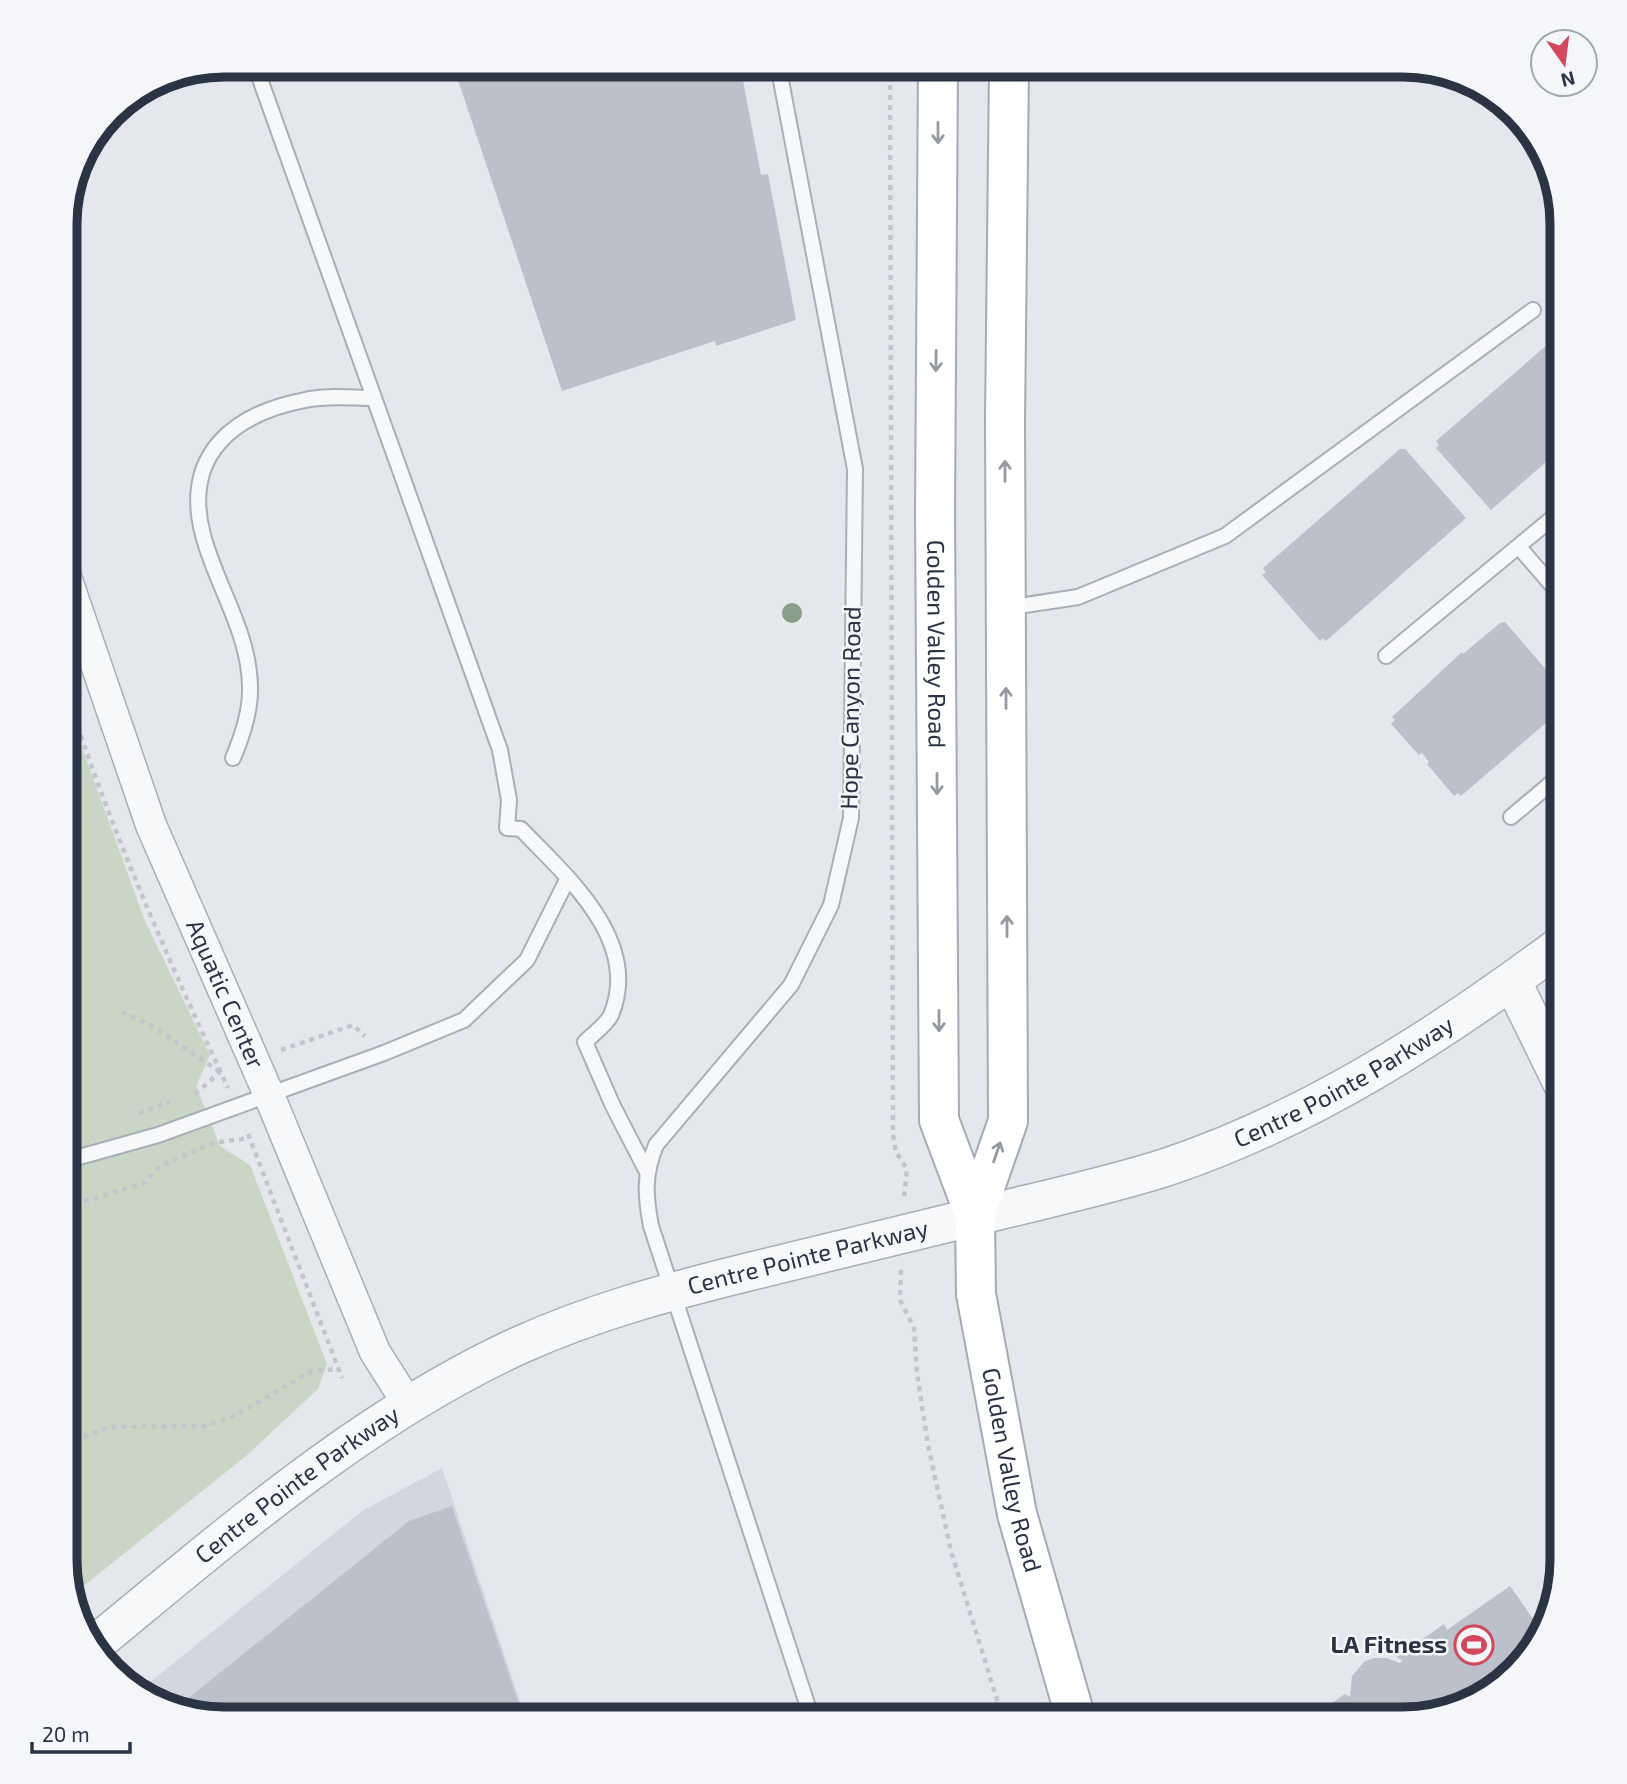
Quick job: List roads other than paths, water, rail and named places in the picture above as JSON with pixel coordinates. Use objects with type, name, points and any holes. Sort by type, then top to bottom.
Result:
[{"type":"main road","name":"Golden Valley Road","points":[[938,77],[935,512],[939,1120],[975,1216]]},
{"type":"main road","name":"Golden Valley Road","points":[[1009,77],[1007,1121],[975,1216],[976,1294],[1017,1514],[1073,1707]]},
{"type":"street","name":"Aquatic Center","points":[[77,609],[151,825],[269,1095],[375,1352],[408,1404]]},
{"type":"street","name":"Centre Pointe Parkway","points":[[101,1639],[356,1438],[408,1404],[519,1345],[597,1314],[672,1291],[1091,1189],[1167,1167],[1241,1139],[1313,1106],[1383,1068],[1550,953]]},
{"type":"street","points":[[1513,981],[1550,1058]]},
{"type":"lane","points":[[259,77],[500,750],[509,800],[507,828],[521,829],[568,878],[608,932],[620,978],[610,1017],[585,1042],[613,1106],[646,1170]]},
{"type":"lane","name":"Hope Canyon Road","points":[[780,77],[855,469],[851,818],[831,905],[791,985],[656,1145],[646,1170],[644,1189],[651,1226],[808,1707]]},
{"type":"lane","points":[[1006,608],[1078,597],[1225,536],[1533,310]]},
{"type":"lane","points":[[233,758],[242,738],[250,686],[238,627],[202,533],[199,478],[221,437],[263,412],[307,399],[374,398]]},
{"type":"lane","points":[[1386,656],[1550,520]]},
{"type":"lane","points":[[1519,547],[1550,583]]},
{"type":"lane","points":[[1511,817],[1550,784]]},
{"type":"lane","points":[[77,1158],[158,1135],[464,1020],[527,960],[568,878]]},
{"type":"place","name":"LA Fitness","points":[[1474,1645]]}]
